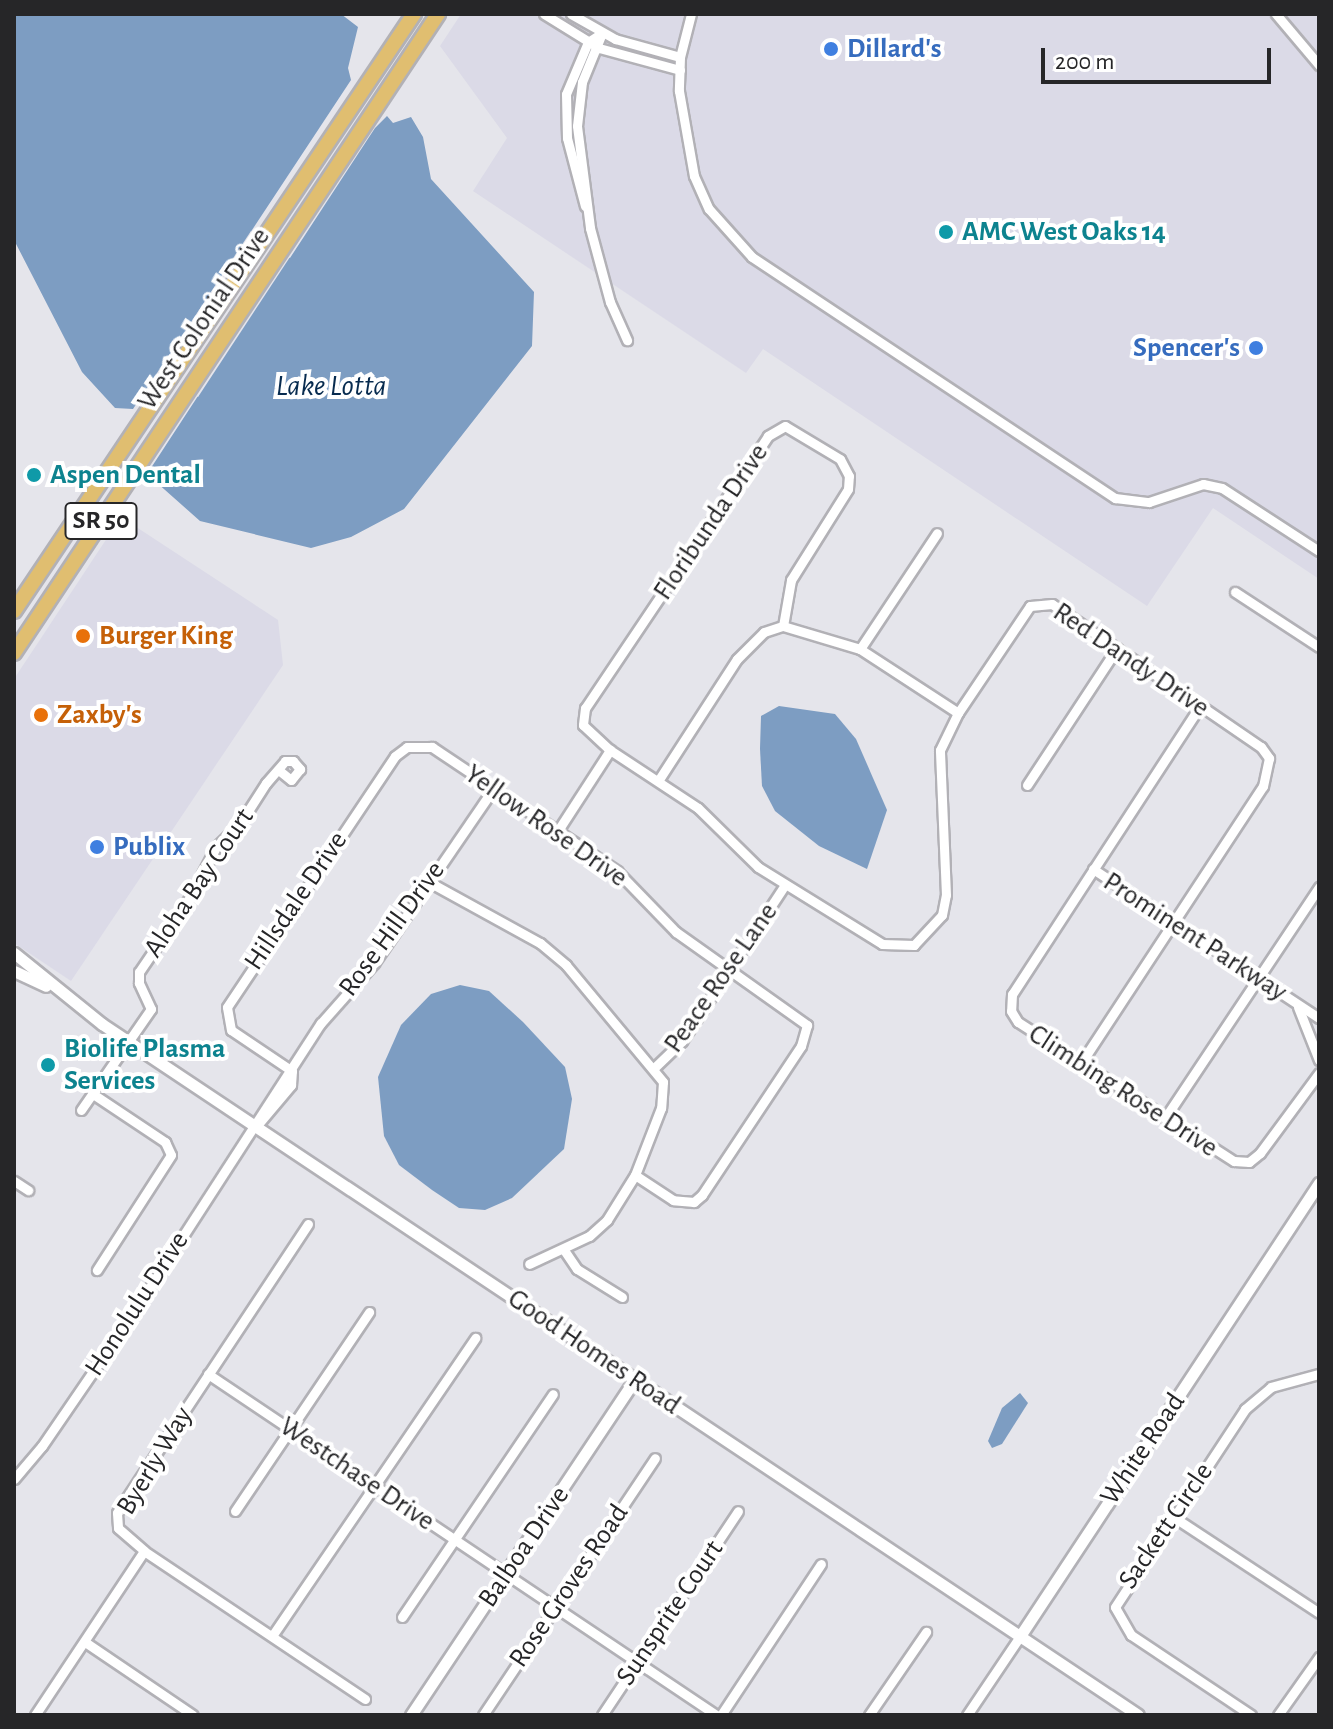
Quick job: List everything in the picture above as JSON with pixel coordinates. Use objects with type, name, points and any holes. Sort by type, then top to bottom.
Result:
[{"type":"highway","name":"West Colonial Drive","points":[[14,611],[414,14]]},
{"type":"highway","name":"West Colonial Drive","points":[[14,653],[438,14]]},
{"type":"highway","points":[[116,458],[135,470]]},
{"type":"street","points":[[544,14],[599,48],[680,70]]},
{"type":"street","points":[[571,14],[602,33],[680,57]]},
{"type":"street","points":[[691,14],[680,57],[680,70],[694,176],[709,209],[752,257],[1115,498],[1149,502],[1203,484],[1222,488],[1319,551]]},
{"type":"street","points":[[1276,14],[1319,65]]},
{"type":"street","points":[[602,33],[588,42],[571,77],[565,113],[576,181],[587,209],[610,302],[627,340]]},
{"type":"street","points":[[587,209],[576,103],[599,48],[602,33]]},
{"type":"street","name":"Floribunda Drive","points":[[610,750],[583,725],[585,708],[768,436],[785,426],[840,459],[849,476],[848,489],[791,580],[783,626]]},
{"type":"street","points":[[860,649],[937,533]]},
{"type":"street","points":[[1235,592],[1319,647]]},
{"type":"street","name":"Red Dandy Drive","points":[[610,750],[698,808],[758,867],[785,885],[882,944],[914,945],[929,933],[942,915],[946,895],[940,750],[958,713],[1021,615],[1040,601],[1052,604],[1261,747],[1269,758],[1269,772],[1082,1062]]},
{"type":"street","points":[[658,781],[737,659],[764,632],[783,626],[860,649],[958,713]]},
{"type":"street","points":[[1027,785],[1117,648]]},
{"type":"street","name":"Climbing Rose Drive","points":[[1200,706],[1012,994],[1011,1011],[1018,1022],[1222,1156],[1249,1162],[1319,1073]]},
{"type":"street","name":"Hillsdale Drive","points":[[292,1071],[231,1030],[227,1007],[231,997],[395,756],[418,745],[440,752]]},
{"type":"street","points":[[557,832],[610,750]]},
{"type":"street","name":"Yellow Rose Drive","points":[[440,752],[617,871],[676,932],[800,1015],[807,1036],[694,1202],[673,1200],[635,1175]]},
{"type":"street","name":"Aloha Bay Court","points":[[129,1040],[151,1009],[139,983],[139,972],[216,847],[280,771]]},
{"type":"street","name":"Rose Hill Drive","points":[[255,1126],[270,1115],[291,1085],[292,1071],[321,1023],[374,963],[494,788]]},
{"type":"street","name":"Prominent Parkway","points":[[1093,869],[1319,1018]]},
{"type":"street","points":[[429,882],[540,943],[566,965],[654,1068],[664,1095],[635,1175],[607,1220],[564,1250],[529,1264]]},
{"type":"street","name":"Peace Rose Lane","points":[[654,1068],[682,1041],[785,885]]},
{"type":"street","points":[[1165,1118],[1319,887]]},
{"type":"street","name":"Good Homes Road","points":[[14,953],[51,987],[255,1126],[1138,1715]]},
{"type":"street","name":"Good Homes Road","points":[[14,971],[51,987]]},
{"type":"street","name":"Prominent Parkway","points":[[1296,1004],[1319,1060]]},
{"type":"street","points":[[81,1110],[129,1040]]},
{"type":"street","points":[[93,1094],[165,1142],[171,1155],[97,1270]]},
{"type":"street","name":"Honolulu Drive","points":[[14,1479],[42,1446],[255,1126]]},
{"type":"street","points":[[14,1181],[28,1190]]},
{"type":"street","name":"White Road","points":[[967,1715],[1319,1183]]},
{"type":"street","name":"Byerly Way","points":[[308,1224],[117,1513],[118,1528],[144,1551],[365,1699]]},
{"type":"street","points":[[564,1250],[577,1269],[622,1297]]},
{"type":"street","points":[[235,1511],[369,1312]]},
{"type":"street","points":[[272,1636],[475,1338]]},
{"type":"street","name":"Westchase Drive","points":[[208,1374],[718,1715]]},
{"type":"street","name":"Sackett Circle","points":[[1251,1715],[1120,1622],[1115,1607],[1120,1595],[1245,1409],[1271,1387],[1319,1374]]},
{"type":"street","name":"Balboa Drive","points":[[411,1715],[635,1379]]},
{"type":"street","points":[[402,1617],[553,1394]]},
{"type":"street","name":"Rose Groves Road","points":[[483,1715],[655,1458]]},
{"type":"street","name":"Sunsprite Court","points":[[602,1715],[738,1511]]},
{"type":"street","points":[[1172,1516],[1319,1613]]},
{"type":"street","points":[[35,1715],[144,1551]]},
{"type":"street","points":[[718,1715],[821,1564]]},
{"type":"street","points":[[869,1715],[926,1632]]},
{"type":"street","points":[[85,1642],[193,1715]]},
{"type":"street","points":[[1278,1715],[1319,1657]]},
{"type":"shaded area","points":[[461,14],[1319,14],[1319,579],[1213,508],[1147,606],[763,349],[746,373],[473,191],[507,138],[440,46]]},
{"type":"shaded area","points":[[121,517],[278,620],[283,665],[71,981],[14,943],[14,679]]},
{"type":"water","name":"Lake Lotta","points":[[14,14],[341,14],[358,27],[348,68],[351,80],[250,233],[290,258],[375,128],[387,116],[393,123],[411,117],[423,137],[431,179],[534,292],[532,346],[404,509],[351,537],[311,548],[200,521],[147,474],[198,396],[159,370],[133,409],[115,408],[82,372],[14,240]]},
{"type":"water","points":[[779,706],[835,714],[856,739],[887,810],[867,869],[819,846],[775,811],[762,786],[761,716]]},
{"type":"water","points":[[460,985],[489,991],[523,1022],[565,1067],[572,1099],[564,1149],[512,1198],[485,1210],[459,1208],[432,1190],[399,1165],[384,1136],[378,1077],[401,1025],[431,994]]},
{"type":"water","points":[[1020,1393],[1028,1403],[1002,1444],[992,1448],[988,1441],[1002,1408]]},
{"type":"pier","points":[[251,231],[290,257],[198,397],[159,371]]},
{"type":"place","name":"Dillard's","points":[[831,49]]},
{"type":"place","name":"AMC West Oaks 14","points":[[946,232]]},
{"type":"place","name":"Spencer's","points":[[1256,348]]},
{"type":"place","name":"Aspen Dental","points":[[34,475]]},
{"type":"place","name":"Burger King","points":[[83,636]]},
{"type":"place","name":"Zaxby's","points":[[41,715]]},
{"type":"place","name":"Publix","points":[[97,847]]},
{"type":"place","name":"Biolife Plasma Services","points":[[48,1065]]}]
